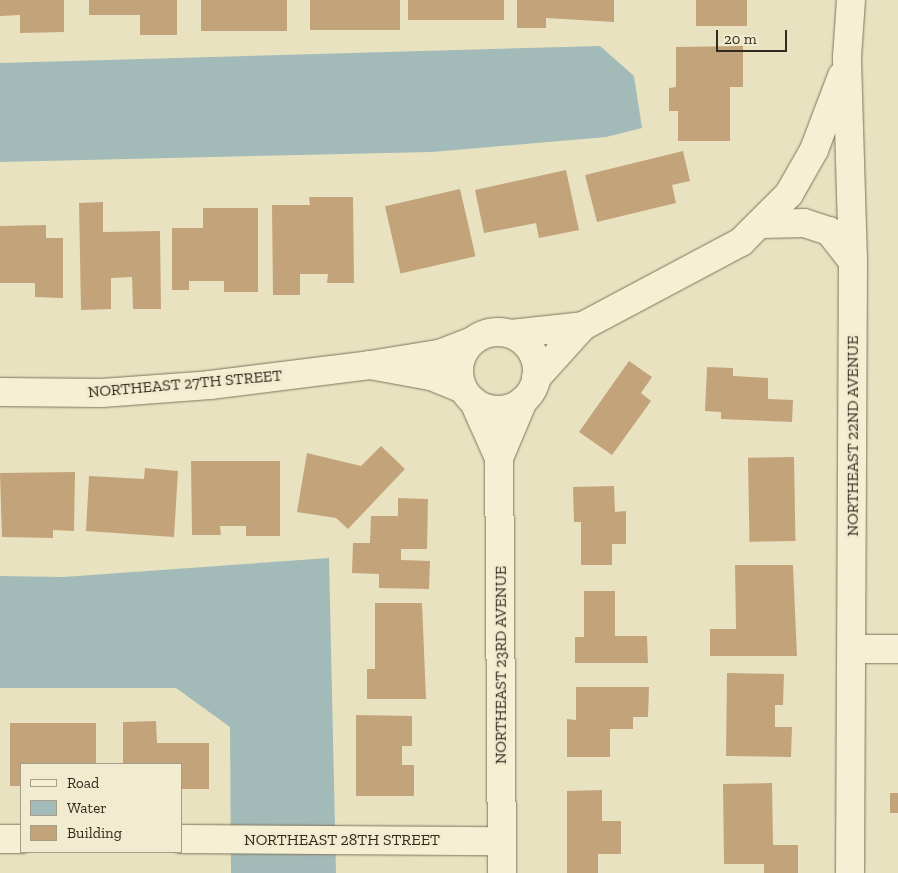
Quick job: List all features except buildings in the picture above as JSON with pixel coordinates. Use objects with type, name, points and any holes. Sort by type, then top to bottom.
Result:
[{"type":"street","name":"NORTHEAST 22ND AVENUE","points":[[850,873],[853,649],[853,262],[847,57],[851,0]]},
{"type":"street","points":[[582,326],[530,389],[499,410],[468,395],[458,372],[471,342],[483,335],[511,334],[582,326],[699,268],[762,224],[789,194],[814,150],[847,57]]},
{"type":"street","points":[[762,224],[804,223],[829,231],[853,262]]},
{"type":"street","points":[[511,334],[532,351],[530,389]]},
{"type":"street","name":"NORTHEAST 27TH STREET","points":[[0,392],[102,393],[200,386],[370,365],[439,354],[471,342]]},
{"type":"street","name":"NORTHEAST 27TH STREET","points":[[370,365],[430,376],[468,395]]},
{"type":"street","name":"NORTHEAST 23RD AVENUE","points":[[502,873],[499,458],[530,389]]},
{"type":"street","name":"NORTHEAST 23RD AVENUE","points":[[468,395],[499,458]]},
{"type":"street","points":[[853,649],[898,649]]},
{"type":"street","points":[[0,839],[20,839]]},
{"type":"street","name":"NORTHEAST 28TH STREET","points":[[182,840],[502,841]]},
{"type":"water","points":[[600,46],[634,76],[642,128],[606,137],[432,152],[0,162],[0,63]]},
{"type":"water","points":[[329,558],[336,873],[231,873],[230,727],[176,688],[0,688],[0,576],[63,577]]}]
